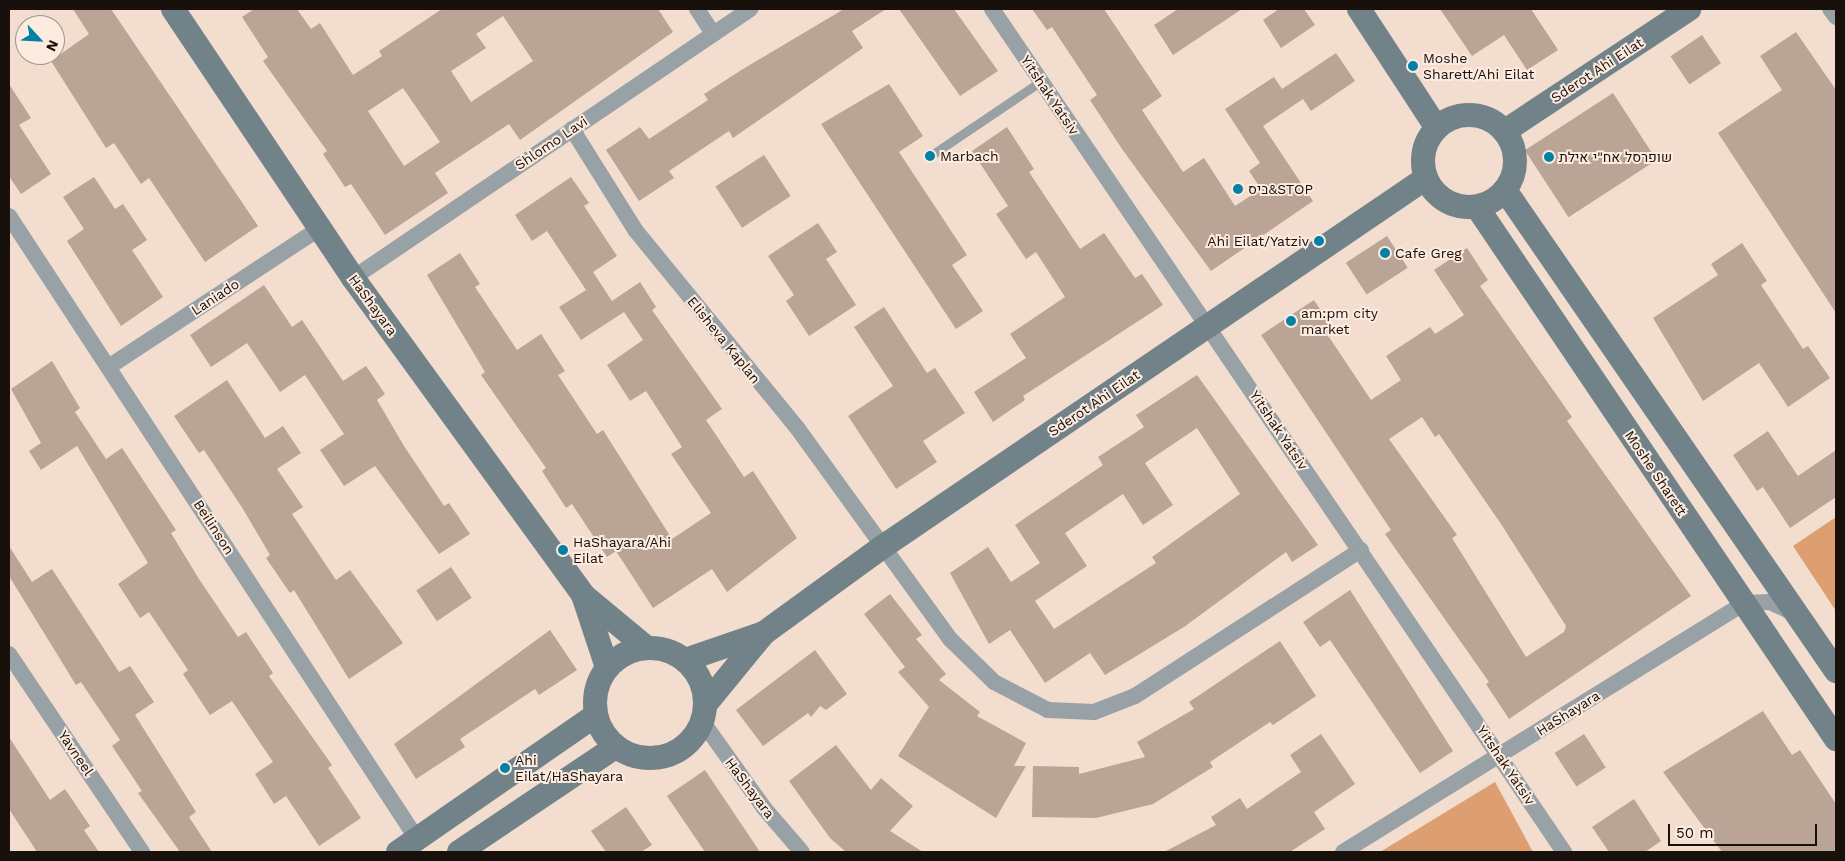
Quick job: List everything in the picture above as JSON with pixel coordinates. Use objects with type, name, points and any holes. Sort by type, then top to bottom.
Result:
[{"type":"street","name":"HaShayara","points":[[173,9],[353,278],[583,594],[647,648]]},
{"type":"street","points":[[697,9],[713,34]]},
{"type":"street","name":"Shlomo Lavi","points":[[353,278],[750,9]]},
{"type":"street","name":"Yitshak Yatsiv","points":[[992,9],[1361,550],[1564,852]]},
{"type":"street","points":[[1358,9],[1437,128]]},
{"type":"street","name":"Sderot Ahi Eilat","points":[[1504,131],[1689,9]]},
{"type":"street","points":[[1830,9],[1836,17]]},
{"type":"street","points":[[1472,115],[1490,119],[1504,131],[1516,160],[1505,190],[1477,207],[1452,204],[1426,178],[1425,146],[1437,128],[1472,115]]},
{"type":"street","name":"Elisheva Kaplan","points":[[572,129],[636,231],[798,429],[881,548],[950,639],[994,682],[1048,710],[1094,712],[1135,696],[1361,550]]},
{"type":"street","name":"Sderot Ahi Eilat","points":[[685,660],[764,633],[881,548],[1426,178]]},
{"type":"street","points":[[1505,190],[1836,671]]},
{"type":"street","name":"Moshe Sharett","points":[[1477,207],[1836,739]]},
{"type":"street","name":"Beilinson","points":[[9,216],[110,366],[407,846]]},
{"type":"street","name":"Laniado","points":[[110,366],[320,228]]},
{"type":"street","name":"HaShayara","points":[[583,594],[607,667]]},
{"type":"street","name":"HaShayara","points":[[1343,852],[1744,604],[1770,602],[1798,615]]},
{"type":"street","name":"Sderot Ahi Eilat","points":[[704,713],[764,633]]},
{"type":"street","points":[[647,648],[670,651],[685,660],[696,672],[704,713],[681,749],[665,756],[630,756],[615,747],[596,715],[596,690],[607,667],[620,656],[647,648]]},
{"type":"street","name":"Yavneel","points":[[9,654],[142,852]]},
{"type":"street","name":"HaShayara","points":[[704,713],[764,808],[802,852]]},
{"type":"street","points":[[407,846],[596,715]]},
{"type":"street","points":[[459,852],[615,747]]},
{"type":"lane","points":[[930,156],[1041,81]]},
{"type":"shaded area","points":[[1836,517],[1836,611],[1793,546]]},
{"type":"shaded area","points":[[1495,782],[1533,852],[1380,852]]},
{"type":"building","points":[[73,9],[111,9],[258,226],[205,262],[149,178],[141,184],[114,143],[106,148],[54,65],[65,65],[65,51],[89,34]]},
{"type":"building","points":[[254,9],[297,9],[311,29],[320,23],[353,75],[382,56],[379,51],[442,9],[658,9],[673,32],[520,140],[509,124],[435,173],[448,193],[385,235],[351,184],[345,187],[323,154],[327,151],[263,61],[268,57],[242,17]],"holes":[[[503,16],[533,61],[471,102],[451,71],[486,48],[476,34]],[[403,88],[440,142],[404,166],[368,111]]]},
{"type":"building","points":[[844,9],[886,9],[852,31],[863,48],[733,138],[729,131],[669,171],[674,178],[639,201],[606,150],[640,127],[649,139],[708,100],[704,94]]},
{"type":"building","points":[[899,9],[954,9],[998,71],[960,96]]},
{"type":"building","points":[[1032,9],[1104,9],[1162,96],[1142,110],[1183,172],[1204,158],[1235,206],[1261,189],[1249,171],[1260,163],[1225,109],[1274,77],[1282,89],[1336,53],[1355,81],[1311,111],[1303,99],[1263,126],[1313,201],[1211,271],[1122,149],[1090,100],[1097,95],[1052,27],[1047,30]]},
{"type":"building","points":[[1178,9],[1242,9],[1173,55],[1154,25]]},
{"type":"building","points":[[1279,9],[1304,9],[1315,25],[1281,48],[1263,20]]},
{"type":"building","points":[[1440,9],[1531,9],[1558,50],[1527,70],[1504,35],[1472,56]]},
{"type":"building","points":[[1796,32],[1836,90],[1836,313],[1718,133],[1782,90],[1760,56]]},
{"type":"building","points":[[1702,35],[1721,63],[1690,84],[1670,56]]},
{"type":"building","points":[[9,84],[31,118],[19,125],[51,174],[21,194],[9,176]]},
{"type":"building","points":[[889,84],[923,136],[899,152],[967,255],[952,265],[983,311],[956,329],[821,124]]},
{"type":"building","points":[[1613,93],[1657,160],[1569,217],[1525,150]]},
{"type":"building","points":[[1007,127],[1034,169],[1029,172],[1080,249],[1104,233],[1135,278],[1142,274],[1163,305],[1023,396],[1025,400],[993,422],[974,392],[1026,358],[1010,334],[1065,297],[1036,252],[1026,259],[996,214],[1008,206],[972,151]]},
{"type":"building","points":[[764,155],[791,196],[742,228],[715,187]]},
{"type":"building","points":[[94,177],[115,209],[123,204],[147,240],[132,250],[163,297],[121,326],[67,241],[84,229],[63,197]]},
{"type":"building","points":[[571,177],[589,203],[584,206],[617,256],[593,272],[612,301],[640,282],[656,307],[652,310],[722,409],[706,420],[744,477],[753,471],[797,538],[727,592],[712,569],[653,608],[616,551],[607,557],[572,504],[566,508],[542,471],[546,468],[481,375],[485,372],[427,275],[460,253],[480,284],[475,287],[517,350],[541,334],[565,371],[558,375],[597,434],[603,430],[672,539],[711,513],[671,454],[682,447],[646,391],[630,401],[607,365],[643,340],[624,312],[581,340],[559,307],[586,290],[547,231],[532,241],[515,215]]},
{"type":"building","points":[[818,223],[837,252],[826,259],[856,305],[809,336],[786,301],[794,295],[768,256]]},
{"type":"building","points":[[1387,236],[1408,268],[1367,295],[1346,263]]},
{"type":"building","points":[[1742,243],[1767,281],[1761,285],[1803,349],[1808,346],[1830,378],[1788,407],[1759,363],[1703,401],[1653,318],[1718,275],[1711,264]]},
{"type":"building","points":[[1467,248],[1488,280],[1480,286],[1572,417],[1567,421],[1691,596],[1509,719],[1486,684],[1489,682],[1385,534],[1391,530],[1261,335],[1314,300],[1335,332],[1329,337],[1371,400],[1401,380],[1386,356],[1430,327],[1435,334],[1464,315],[1434,270]],"holes":[[[1422,417],[1435,437],[1439,434],[1501,524],[1566,626],[1564,632],[1526,657],[1452,538],[1457,535],[1389,439]]]},
{"type":"building","points":[[264,285],[292,327],[302,320],[343,381],[366,366],[385,394],[377,400],[404,446],[444,506],[449,503],[470,534],[439,554],[375,466],[344,486],[320,450],[344,434],[305,375],[280,392],[247,343],[211,367],[190,335]]},
{"type":"building","points":[[884,307],[927,373],[935,368],[965,413],[923,441],[937,462],[896,489],[848,416],[893,386],[854,327]]},
{"type":"building","points":[[52,361],[80,408],[75,412],[106,459],[122,448],[176,530],[171,533],[199,579],[238,637],[246,632],[273,673],[269,676],[332,765],[328,768],[361,818],[319,846],[286,796],[274,804],[255,774],[273,762],[232,701],[210,715],[183,674],[188,670],[149,612],[140,618],[118,584],[148,563],[77,446],[41,470],[29,451],[41,443],[11,389]]},
{"type":"building","points":[[1197,375],[1318,545],[1292,562],[1286,552],[1184,627],[1105,675],[1090,653],[1045,683],[1010,630],[989,644],[950,573],[988,547],[1011,582],[1040,563],[1015,525],[1103,465],[1098,457],[1144,427],[1136,415]],"holes":[[[1197,428],[1240,494],[1152,557],[1156,563],[1054,629],[1035,601],[1087,566],[1065,533],[1123,494],[1143,525],[1173,505],[1145,463]]]},
{"type":"building","points":[[227,380],[265,438],[283,426],[301,453],[277,469],[303,507],[292,514],[336,580],[350,570],[403,643],[349,679],[294,590],[290,593],[266,558],[270,555],[243,509],[204,450],[199,453],[174,416]]},
{"type":"building","points":[[1768,431],[1798,476],[1836,450],[1836,497],[1790,528],[1763,487],[1757,491],[1733,455]]},
{"type":"building","points":[[9,546],[32,582],[52,569],[119,672],[130,666],[154,702],[135,715],[196,812],[189,817],[212,852],[180,852],[138,793],[142,791],[112,746],[120,740],[81,682],[76,685],[9,576]]},
{"type":"building","points":[[451,567],[472,598],[437,621],[416,590]]},
{"type":"building","points":[[1350,590],[1453,751],[1420,773],[1330,640],[1320,647],[1303,622]]},
{"type":"building","points":[[890,594],[922,635],[916,639],[946,674],[939,680],[980,712],[977,716],[1026,743],[1014,766],[1026,766],[996,818],[898,756],[929,707],[898,672],[905,667],[864,614]]},
{"type":"building","points":[[550,630],[577,670],[539,695],[535,689],[460,739],[465,747],[416,779],[394,744]]},
{"type":"building","points":[[1280,641],[1316,696],[1273,725],[1270,722],[1210,762],[1213,767],[1153,804],[1096,818],[1032,817],[1033,766],[1079,767],[1079,774],[1145,757],[1137,742],[1194,709],[1189,702]]},
{"type":"building","points":[[815,650],[847,694],[826,710],[820,706],[811,717],[808,713],[763,746],[736,710]]},
{"type":"building","points":[[1763,711],[1792,755],[1800,750],[1836,804],[1836,852],[1722,852],[1663,772]]},
{"type":"building","points":[[1321,734],[1355,784],[1314,812],[1325,829],[1290,852],[1164,852],[1216,825],[1211,817],[1240,798],[1247,809],[1301,772],[1290,755]]},
{"type":"building","points":[[1584,734],[1606,768],[1576,787],[1555,753]]},
{"type":"building","points":[[9,737],[50,800],[65,789],[90,826],[84,830],[99,852],[37,852],[9,809]]},
{"type":"building","points":[[836,745],[871,790],[881,778],[913,806],[890,831],[923,852],[846,852],[830,838],[789,781]]},
{"type":"building","points":[[705,770],[760,852],[705,852],[667,796]]},
{"type":"building","points":[[1634,799],[1661,841],[1645,852],[1609,852],[1592,827]]},
{"type":"building","points":[[626,807],[652,845],[641,852],[606,852],[591,831]]},
{"type":"place","name":"Moshe Sharett/Ahi Eilat","points":[[1413,66]]},
{"type":"place","name":"Marbach","points":[[930,156]]},
{"type":"place","name":"שופרסל אח\"י אילת","points":[[1549,157]]},
{"type":"place","name":"ביס&STOP","points":[[1238,189]]},
{"type":"place","name":"Ahi Eilat/Yatziv","points":[[1319,241]]},
{"type":"place","name":"Cafe Greg","points":[[1385,253]]},
{"type":"place","name":"am:pm city market","points":[[1291,321]]},
{"type":"place","name":"HaShayara/Ahi Eilat","points":[[563,550]]},
{"type":"place","name":"Ahi Eilat/HaShayara","points":[[505,768]]}]
